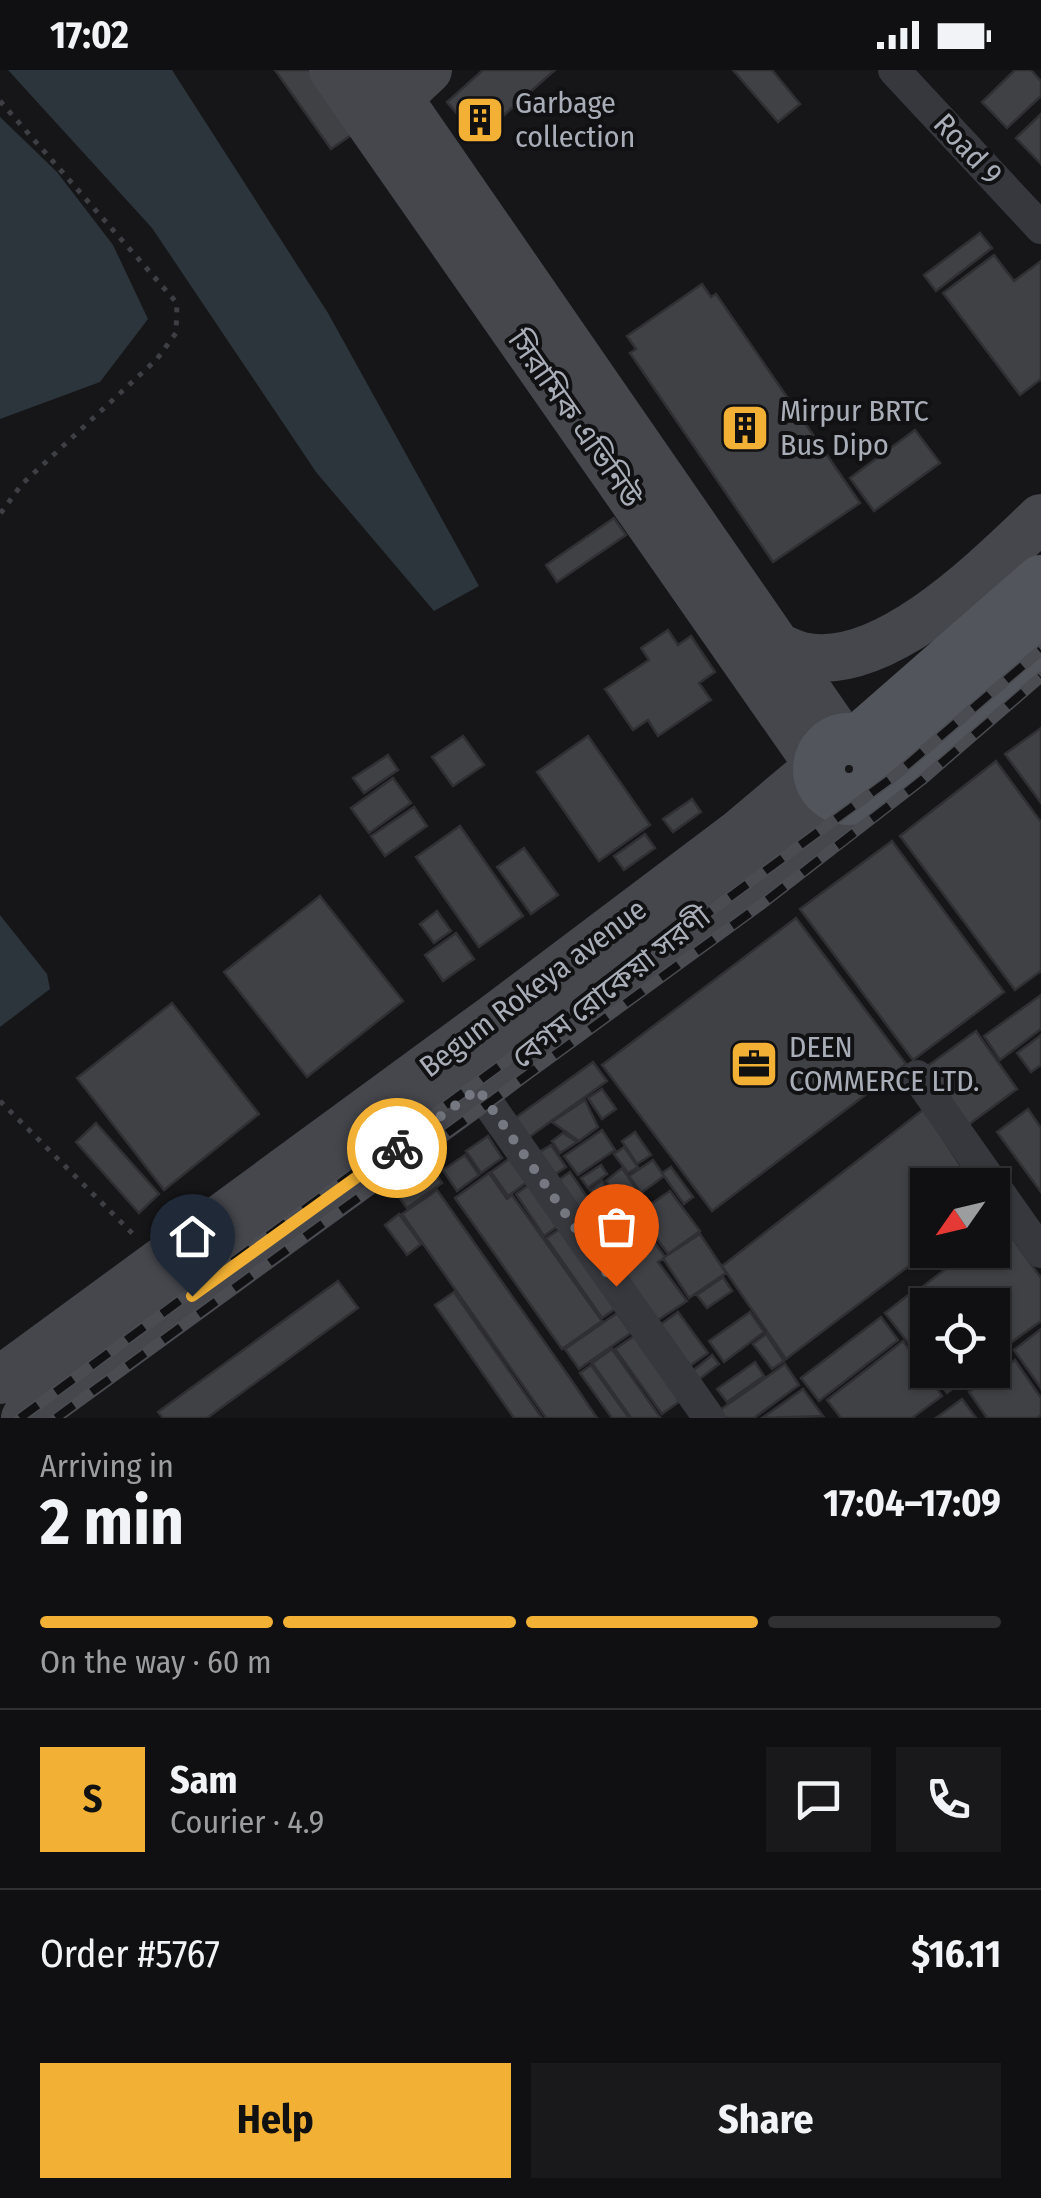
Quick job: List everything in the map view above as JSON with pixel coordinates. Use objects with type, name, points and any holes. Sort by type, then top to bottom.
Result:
[{"type":"main road","name":"সিরামিক এভিনিউ","points":[[333,70],[850,765]]},
{"type":"main road","name":"সিরামিক এভিনিউ","points":[[402,79],[677,534],[778,647],[850,765]]},
{"type":"main road","points":[[778,647],[807,657],[834,657],[865,650],[943,605],[1041,518]]},
{"type":"main road","name":"বেগম রোকেয়া সরণী","points":[[25,1418],[478,1089],[850,765],[1041,580]]},
{"type":"main road","name":"বেগম রোকেয়া সরণী","points":[[850,765],[1041,638]]},
{"type":"main road","name":"Begum Rokeya avenue","points":[[0,1380],[722,847],[850,765]]},
{"type":"street","name":"Road 9","points":[[894,70],[1041,228]]},
{"type":"street","points":[[917,1076],[1041,1252]]},
{"type":"street","points":[[478,1089],[710,1418]]},
{"type":"path","points":[[0,101],[177,303],[176,333],[157,359],[22,484],[0,514]]},
{"type":"path","points":[[0,1100],[162,1263]]},
{"type":"shaded area","points":[[8,70],[172,70],[328,313],[479,586],[434,611],[316,472],[152,228]]},
{"type":"shaded area","points":[[0,117],[57,172],[113,245],[148,319],[100,382],[0,419]]},
{"type":"shaded area","points":[[0,915],[47,974],[50,989],[0,1027]]},
{"type":"building","points":[[275,70],[314,70],[357,131],[331,149]]},
{"type":"building","name":"Garbage collection","points":[[483,70],[555,70],[478,138],[447,102]]},
{"type":"building","points":[[733,70],[772,70],[800,104],[778,122]]},
{"type":"building","points":[[1015,70],[1031,70],[1041,81],[1041,96],[1007,128],[982,102]]},
{"type":"building","points":[[1041,114],[1041,164],[1016,138]]},
{"type":"building","points":[[980,233],[992,248],[936,291],[924,275]]},
{"type":"building","points":[[994,255],[1014,281],[1041,261],[1041,379],[1020,395],[943,293]]},
{"type":"building","name":"Mirpur BRTC Bus Dipo","points":[[702,284],[711,297],[716,294],[860,503],[773,562],[630,353],[636,349],[627,336]]},
{"type":"building","points":[[915,430],[940,463],[874,511],[850,478]]},
{"type":"building","points":[[614,518],[626,535],[557,582],[546,565]]},
{"type":"building","points":[[668,630],[678,645],[691,636],[715,672],[699,683],[711,700],[658,736],[648,720],[633,730],[605,689],[649,660],[641,648]]},
{"type":"building","points":[[1041,728],[1041,803],[1005,754]]},
{"type":"building","points":[[463,736],[484,765],[453,786],[432,757]]},
{"type":"building","points":[[588,736],[650,825],[599,861],[537,772]]},
{"type":"building","points":[[388,755],[398,770],[364,793],[353,778]]},
{"type":"building","points":[[996,761],[1041,822],[1041,971],[1015,990],[900,836]]},
{"type":"building","points":[[393,778],[411,803],[369,833],[351,808]]},
{"type":"building","points":[[692,799],[701,812],[673,832],[663,819]]},
{"type":"building","points":[[414,807],[427,826],[385,856],[371,836]]},
{"type":"building","points":[[460,826],[523,916],[479,947],[416,857]]},
{"type":"building","points":[[645,834],[655,848],[624,870],[614,856]]},
{"type":"building","points":[[892,841],[1004,992],[913,1060],[800,909]]},
{"type":"building","points":[[524,848],[558,895],[531,914],[497,867]]},
{"type":"building","points":[[320,896],[403,1001],[307,1077],[224,972]]},
{"type":"building","points":[[437,911],[451,931],[434,943],[420,924]]},
{"type":"building","name":"DEEN COMMERCE LTD.","points":[[796,918],[906,1064],[712,1211],[602,1065]]},
{"type":"building","points":[[456,933],[474,959],[443,981],[425,955]]},
{"type":"building","points":[[1041,995],[1041,1029],[1000,1060],[984,1036]]},
{"type":"building","points":[[172,1003],[259,1114],[164,1190],[77,1078]]},
{"type":"building","points":[[976,1031],[1017,1089],[964,1128],[922,1070]]},
{"type":"building","points":[[1041,1035],[1041,1065],[1031,1072],[1017,1053]]},
{"type":"building","points":[[593,1062],[607,1081],[525,1140],[511,1121]]},
{"type":"building","points":[[602,1089],[616,1109],[602,1119],[588,1098]]},
{"type":"building","points":[[585,1100],[598,1127],[579,1141],[552,1122]]},
{"type":"building","points":[[924,1109],[962,1168],[910,1168],[910,1265],[786,1359],[722,1266]]},
{"type":"building","points":[[1028,1109],[1041,1128],[1041,1192],[997,1132]]},
{"type":"building","points":[[96,1123],[159,1194],[139,1213],[76,1142]]},
{"type":"building","points":[[602,1130],[615,1150],[578,1175],[564,1156]]},
{"type":"building","points":[[635,1132],[651,1155],[637,1164],[622,1141]]},
{"type":"building","points":[[563,1133],[577,1142],[560,1153],[552,1141]]},
{"type":"building","points":[[488,1136],[502,1158],[481,1173],[466,1151]]},
{"type":"building","points":[[551,1145],[566,1167],[553,1176],[538,1153]]},
{"type":"building","points":[[624,1147],[638,1167],[628,1173],[614,1154]]},
{"type":"building","points":[[465,1155],[479,1175],[457,1191],[443,1170]]},
{"type":"building","points":[[510,1158],[527,1182],[508,1196],[491,1172]]},
{"type":"building","points":[[653,1160],[664,1176],[641,1193],[629,1176]]},
{"type":"building","points":[[601,1165],[607,1174],[588,1188],[581,1178]]},
{"type":"building","points":[[671,1167],[693,1197],[684,1204],[662,1173]]},
{"type":"building","points":[[622,1168],[635,1187],[619,1199],[606,1181]]},
{"type":"building","points":[[435,1172],[442,1183],[407,1208],[399,1197]]},
{"type":"building","points":[[570,1172],[605,1224],[591,1235],[556,1182]]},
{"type":"building","points":[[489,1173],[507,1199],[512,1195],[602,1321],[562,1349],[455,1198]]},
{"type":"building","points":[[602,1181],[613,1197],[601,1206],[590,1190]]},
{"type":"building","points":[[530,1184],[558,1226],[544,1236],[516,1194]]},
{"type":"building","points":[[437,1190],[597,1418],[546,1418],[402,1214]]},
{"type":"building","points":[[670,1191],[700,1231],[668,1254],[638,1213]]},
{"type":"building","points":[[633,1194],[640,1203],[620,1217],[614,1207]]},
{"type":"building","points":[[634,1213],[665,1257],[658,1262],[687,1301],[652,1324],[595,1245]]},
{"type":"building","points":[[399,1214],[421,1244],[407,1255],[385,1225]]},
{"type":"building","points":[[560,1229],[618,1307],[602,1318],[546,1238]]},
{"type":"building","points":[[700,1234],[726,1273],[689,1298],[663,1258]]},
{"type":"building","points":[[1010,1235],[1041,1278],[1041,1321],[1010,1343],[1010,1288],[921,1288],[947,1268],[1010,1268]]},
{"type":"building","points":[[723,1277],[732,1291],[707,1308],[697,1295]]},
{"type":"building","points":[[338,1281],[358,1308],[207,1418],[163,1418],[158,1412]]},
{"type":"building","points":[[454,1292],[542,1418],[514,1418],[435,1305]]},
{"type":"building","points":[[910,1294],[910,1345],[885,1313]]},
{"type":"building","points":[[678,1312],[708,1353],[687,1368],[657,1327]]},
{"type":"building","points":[[750,1312],[764,1332],[724,1362],[709,1341]]},
{"type":"building","points":[[617,1313],[631,1333],[579,1369],[565,1349]]},
{"type":"building","points":[[881,1317],[898,1340],[819,1401],[801,1378]]},
{"type":"building","points":[[1041,1329],[1041,1388],[1014,1350]]},
{"type":"building","points":[[766,1334],[784,1361],[772,1369],[753,1344]]},
{"type":"building","points":[[634,1336],[680,1401],[662,1414],[615,1349]]},
{"type":"building","points":[[903,1341],[910,1351],[910,1388],[936,1388],[942,1396],[912,1418],[841,1418],[827,1400]]},
{"type":"building","points":[[612,1349],[659,1418],[631,1418],[592,1363]]},
{"type":"building","points":[[712,1355],[719,1364],[697,1381],[690,1373]]},
{"type":"building","points":[[1015,1360],[1041,1398],[1041,1415],[1037,1418],[987,1418],[969,1392],[975,1388],[1010,1388],[1010,1363]]},
{"type":"building","points":[[755,1362],[764,1376],[727,1402],[717,1389]]},
{"type":"building","points":[[785,1364],[799,1385],[754,1418],[725,1418],[720,1410]]},
{"type":"building","points":[[591,1365],[629,1418],[612,1418],[580,1373]]},
{"type":"building","points":[[803,1389],[823,1416],[762,1418]]},
{"type":"building","points":[[962,1399],[976,1418],[936,1418]]},
{"type":"railway","points":[[20,1418],[893,777],[1041,650]]},
{"type":"railway","points":[[56,1418],[762,904],[922,780],[1041,677]]},
{"type":"way so far","points":[[397,1148],[478,1089],[616,1286]]},
{"type":"place","name":"Garbage collection","points":[[480,120]]},
{"type":"place","name":"Mirpur BRTC Bus Dipo","points":[[745,428]]},
{"type":"place","name":"DEEN COMMERCE LTD.","points":[[754,1064]]},
{"type":"route","points":[[192,1296],[397,1148]]}]
